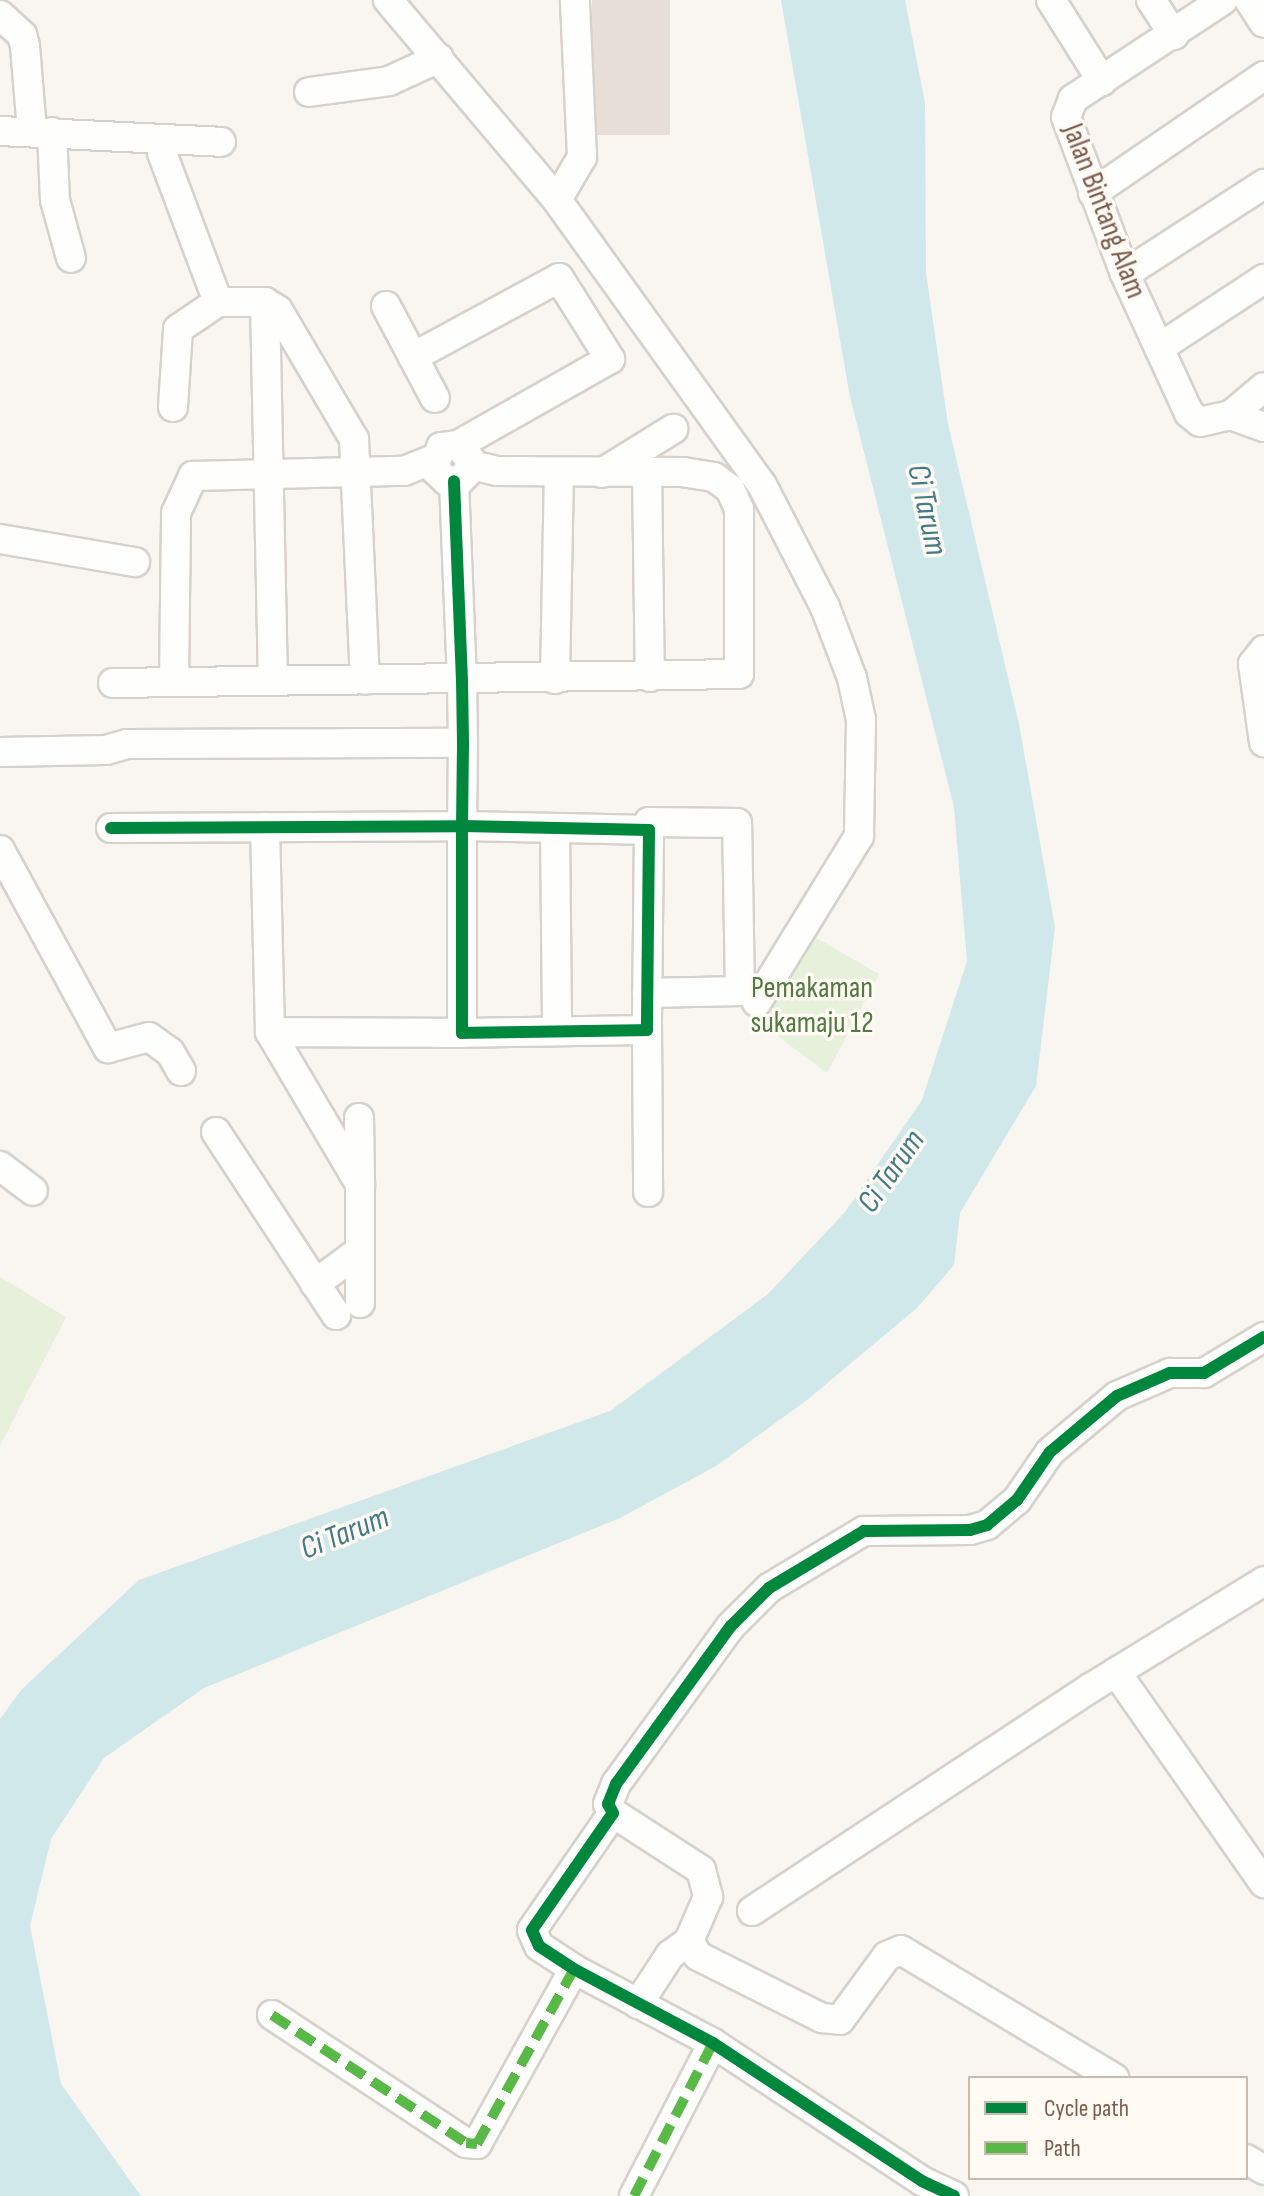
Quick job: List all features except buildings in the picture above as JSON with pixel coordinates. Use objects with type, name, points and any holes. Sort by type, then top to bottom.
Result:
[{"type":"street","points":[[388,0],[557,200],[762,485],[825,607],[852,678],[861,720],[859,836],[757,1002]]},
{"type":"street","points":[[557,200],[582,157],[575,0]]},
{"type":"street","points":[[1051,0],[1102,81]]},
{"type":"street","points":[[1151,0],[1174,35]]},
{"type":"street","name":"Jalan Bintang Alam","points":[[1223,0],[1067,108],[1093,193],[1125,274],[1189,413],[1200,422],[1231,415],[1264,427]]},
{"type":"street","points":[[1249,0],[1264,23]]},
{"type":"street","points":[[0,15],[22,35],[55,200],[71,258]]},
{"type":"street","points":[[309,92],[389,81],[439,58]]},
{"type":"street","points":[[1093,193],[1264,76]]},
{"type":"street","points":[[0,131],[221,142]]},
{"type":"street","points":[[162,153],[218,302]]},
{"type":"street","points":[[1125,274],[1264,184]]},
{"type":"street","points":[[413,357],[559,278],[610,359],[451,465]]},
{"type":"street","points":[[1159,348],[1264,279]]},
{"type":"street","points":[[173,407],[178,329],[218,302],[265,302],[289,322],[350,426],[356,472],[365,680]]},
{"type":"street","points":[[265,302],[273,679]]},
{"type":"street","points":[[386,306],[435,398]]},
{"type":"street","points":[[1231,415],[1264,387]]},
{"type":"street","points":[[601,474],[673,429]]},
{"type":"street","points":[[113,683],[650,677],[740,688],[739,509],[730,489],[714,477],[559,473],[451,465],[404,471],[193,476],[176,513],[174,682]]},
{"type":"street","points":[[451,465],[462,681],[462,1033]]},
{"type":"street","points":[[555,679],[559,473]]},
{"type":"street","points":[[647,473],[650,677]]},
{"type":"street","points":[[0,539],[135,562]]},
{"type":"street","points":[[1264,650],[1253,664],[1264,742]]},
{"type":"street","points":[[0,752],[106,750],[126,760],[463,753]]},
{"type":"street","points":[[647,993],[740,991],[737,823],[649,822],[647,993],[648,1192]]},
{"type":"street","points":[[111,828],[462,826],[649,830]]},
{"type":"street","points":[[265,827],[270,1032],[360,1184]]},
{"type":"street","points":[[555,828],[557,1031]]},
{"type":"street","points":[[0,850],[108,1048],[149,1037],[170,1052],[181,1071]]},
{"type":"street","points":[[270,1032],[647,1030]]},
{"type":"street","points":[[216,1132],[315,1284],[348,1309],[358,1252],[360,1184],[368,1118],[321,1118]]},
{"type":"street","points":[[0,1166],[33,1191]]},
{"type":"street","points":[[315,1284],[358,1252]]},
{"type":"street","points":[[638,2004],[670,1955],[689,1941],[708,1897],[701,1870],[613,1813],[608,1804],[616,1784],[731,1626],[769,1588],[864,1531],[970,1530],[987,1525],[1017,1500],[1050,1452],[1117,1396],[1170,1373],[1204,1373],[1264,1337]]},
{"type":"street","points":[[752,1911],[1116,1672],[1264,1581]]},
{"type":"street","points":[[1116,1672],[1264,1883]]},
{"type":"street","points":[[613,1813],[532,1930],[539,1946],[574,1969],[713,2043],[922,2181],[954,2196]]},
{"type":"street","points":[[689,1941],[698,1956],[834,2020],[848,2014],[887,1956],[901,1950],[1111,2076]]},
{"type":"street","points":[[272,2015],[466,2143],[477,2144],[574,1969]]},
{"type":"street","points":[[634,2196],[713,2043]]},
{"type":"green space","name":"Pemakaman sukamaju 12","points":[[806,932],[879,974],[827,1073],[751,1016]]},
{"type":"green space","points":[[0,1277],[66,1317],[0,1446]]},
{"type":"water","name":"Ci Tarum","points":[[781,0],[905,0],[925,103],[926,273],[948,424],[1019,724],[1055,927],[1036,1086],[960,1213],[954,1265],[917,1308],[807,1400],[716,1466],[620,1518],[204,1688],[104,1758],[51,1839],[30,1926],[61,2084],[141,2196],[0,2196],[0,1719],[22,1689],[139,1580],[610,1411],[768,1294],[845,1212],[922,1100],[967,961],[954,807],[850,397]]},
{"type":"marked path","points":[[272,2015],[466,2143],[477,2144],[574,1969]]},
{"type":"marked path","points":[[634,2196],[713,2043]]},
{"type":"cycle path","points":[[111,828],[462,826],[649,830],[647,1030],[462,1033],[462,826],[463,743],[454,481]]},
{"type":"cycle path","points":[[954,2196],[922,2181],[713,2043],[574,1969],[539,1946],[532,1930],[613,1813],[608,1804],[616,1784],[731,1626],[769,1588],[864,1531],[970,1530],[987,1525],[1017,1500],[1050,1452],[1117,1396],[1170,1373],[1204,1373],[1264,1337]]}]
